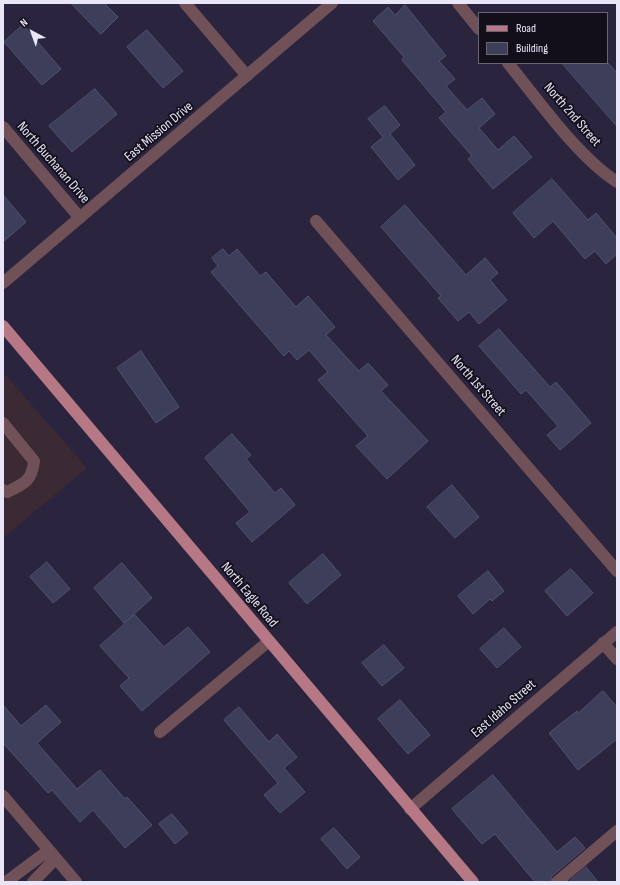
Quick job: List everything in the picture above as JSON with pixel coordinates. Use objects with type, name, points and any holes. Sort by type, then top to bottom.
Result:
[{"type":"main road","name":"North Eagle Road","points":[[4,330],[473,882]]},
{"type":"street","points":[[185,3],[248,76]]},
{"type":"street","name":"East Mission Drive","points":[[3,283],[332,3]]},
{"type":"street","points":[[458,3],[478,28]]},
{"type":"street","name":"North 2nd Street","points":[[509,64],[574,144],[606,175],[617,182]]},
{"type":"street","name":"North Buchanan Drive","points":[[3,127],[80,218]]},
{"type":"street","name":"North 1st Street","points":[[316,221],[617,571]]},
{"type":"street","points":[[3,423],[34,461],[33,474],[21,485],[7,492],[3,490]]},
{"type":"street","name":"East Idaho Street","points":[[410,809],[617,632]]},
{"type":"street","points":[[160,732],[269,641]]},
{"type":"street","points":[[603,643],[617,659]]},
{"type":"street","points":[[3,796],[76,882]]},
{"type":"street","points":[[557,882],[617,831]]},
{"type":"street","points":[[6,882],[52,854]]},
{"type":"street","points":[[33,882],[52,854]]},
{"type":"shaded area","points":[[3,372],[87,468],[3,538]]},
{"type":"building","points":[[71,3],[104,3],[118,17],[101,34]]},
{"type":"building","points":[[405,5],[446,56],[439,61],[455,79],[446,86],[467,110],[482,98],[495,114],[479,128],[498,150],[514,136],[532,157],[493,189],[468,159],[472,156],[439,118],[446,112],[402,60],[404,57],[373,21],[388,7],[395,15]]},
{"type":"building","points":[[23,25],[61,69],[42,85],[4,42]]},
{"type":"building","points":[[147,30],[183,71],[163,88],[127,47]]},
{"type":"building","points":[[608,63],[617,73],[617,126],[563,64]]},
{"type":"building","points":[[95,89],[117,114],[72,152],[49,126]]},
{"type":"building","points":[[385,106],[400,125],[390,134],[415,165],[398,180],[371,147],[383,137],[368,119]]},
{"type":"building","points":[[552,179],[588,220],[596,213],[617,238],[617,254],[606,264],[595,251],[585,259],[553,221],[534,238],[513,213]]},
{"type":"building","points":[[3,195],[26,222],[3,242]]},
{"type":"building","points":[[405,205],[466,275],[485,258],[498,273],[490,280],[507,300],[479,324],[469,312],[458,321],[438,298],[441,296],[381,227]]},
{"type":"building","points":[[223,249],[229,256],[237,249],[260,276],[266,272],[296,307],[308,296],[335,327],[326,335],[359,371],[368,363],[388,385],[381,391],[428,441],[387,479],[356,446],[368,436],[318,380],[328,372],[309,350],[297,360],[289,351],[284,356],[211,272],[218,266],[212,258]]},
{"type":"building","points":[[499,329],[550,387],[556,382],[591,423],[560,450],[547,435],[558,426],[526,390],[521,394],[479,346]]},
{"type":"building","points":[[141,351],[179,407],[156,423],[117,368]]},
{"type":"building","points":[[232,434],[251,455],[246,459],[275,493],[281,488],[295,505],[252,542],[236,523],[250,512],[205,458]]},
{"type":"building","points":[[452,485],[479,517],[455,538],[427,507]]},
{"type":"building","points":[[323,554],[341,575],[307,604],[289,583]]},
{"type":"building","points":[[47,562],[70,589],[53,603],[30,577]]},
{"type":"building","points":[[122,563],[152,598],[124,623],[94,588]]},
{"type":"building","points":[[571,569],[593,593],[567,616],[545,591]]},
{"type":"building","points":[[488,571],[504,591],[492,601],[490,599],[473,614],[458,596]]},
{"type":"building","points":[[135,615],[164,647],[188,627],[210,652],[142,711],[120,686],[129,678],[100,646]]},
{"type":"building","points":[[504,628],[521,647],[497,668],[480,649]]},
{"type":"building","points":[[384,645],[404,668],[382,686],[362,663]]},
{"type":"building","points":[[603,691],[617,707],[617,739],[578,770],[549,733],[577,711],[578,713]]},
{"type":"building","points":[[400,700],[430,735],[408,754],[378,719]]},
{"type":"building","points":[[3,705],[21,726],[46,705],[61,722],[37,743],[77,789],[100,770],[125,799],[127,797],[152,825],[125,848],[93,810],[80,822],[52,790],[48,793],[3,743]]},
{"type":"building","points":[[239,707],[269,742],[277,734],[297,757],[284,768],[305,792],[280,813],[264,795],[278,783],[224,720]]},
{"type":"building","points":[[493,775],[557,852],[575,837],[585,848],[552,876],[550,882],[535,882],[495,834],[482,844],[452,809]]},
{"type":"building","points":[[172,814],[188,833],[175,844],[159,824]]},
{"type":"building","points":[[334,828],[360,857],[347,869],[321,839]]},
{"type":"building","points":[[586,867],[598,882],[569,882]]}]
